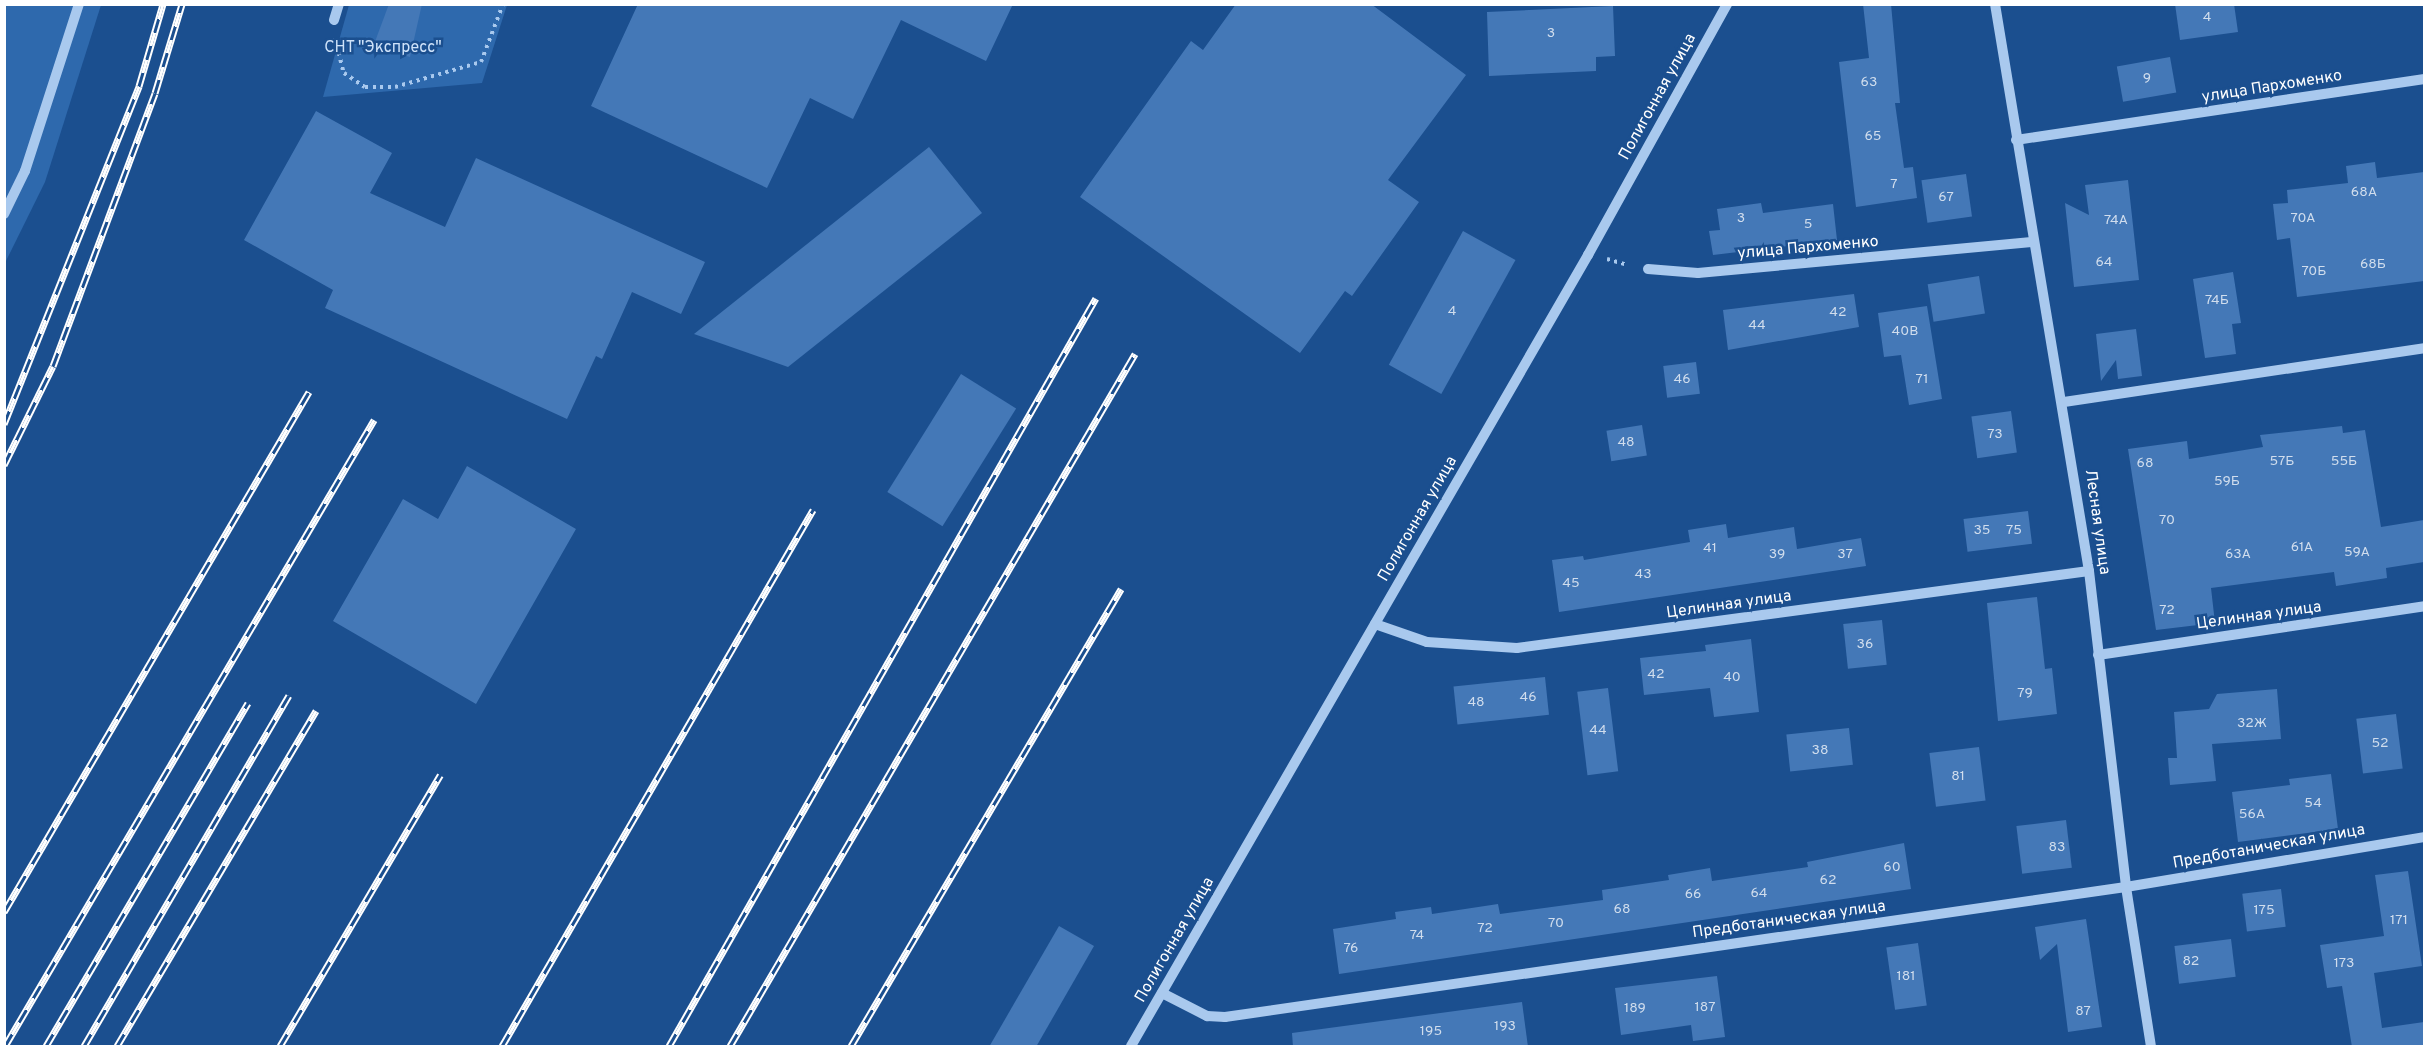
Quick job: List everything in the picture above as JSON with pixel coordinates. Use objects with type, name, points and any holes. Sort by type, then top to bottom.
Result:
[{"type":"street","points":[[4,214],[25,171],[79,4]]},
{"type":"street","points":[[334,20],[339,4]]},
{"type":"street","name":"Полигонная улица","points":[[1131,1047],[1588,255],[1727,4]]},
{"type":"street","name":"Лесная улица","points":[[1995,4],[2032,242],[2064,402],[2089,571],[2126,887],[2151,1047]]},
{"type":"street","name":"улица Пархоменко","points":[[2016,140],[2424,79]]},
{"type":"street","name":"улица Пархоменко","points":[[1648,269],[1698,273],[2032,242]]},
{"type":"street","points":[[2064,402],[2424,348]]},
{"type":"street","name":"Целинная улица","points":[[1375,624],[1427,642],[1517,648],[2089,571]]},
{"type":"street","name":"Целинная улица","points":[[2098,655],[2424,606]]},
{"type":"street","name":"Предботаническая улица","points":[[1162,993],[1207,1016],[1225,1017],[2126,887],[2424,837]]},
{"type":"path","points":[[334,20],[335,49],[344,73],[365,87],[395,87],[481,62],[503,4]]},
{"type":"path","points":[[1588,255],[1648,269]]},
{"type":"green space","points":[[5,5],[101,5],[45,182],[5,263]]},
{"type":"green space","name":"СНТ \"Экспресс\"","points":[[349,5],[507,5],[482,83],[323,97]]},
{"type":"building","points":[[389,4],[422,4],[410,57],[373,47]]},
{"type":"building","points":[[638,4],[1013,4],[986,61],[901,20],[853,119],[810,98],[767,188],[591,106]]},
{"type":"building","points":[[1236,4],[1371,4],[1466,75],[1388,180],[1419,202],[1352,296],[1345,291],[1300,353],[1080,197],[1191,41],[1203,50]]},
{"type":"building","points":[[1863,4],[1891,4],[1900,103],[1895,103],[1904,168],[1913,167],[1917,198],[1856,207],[1839,62],[1869,58]]},
{"type":"building","points":[[2175,4],[2234,4],[2238,32],[2180,40]]},
{"type":"building","points":[[1613,6],[1615,56],[1596,57],[1596,71],[1489,76],[1487,12]]},
{"type":"building","points":[[2170,57],[2176,92],[2123,102],[2117,66]]},
{"type":"building","points":[[316,111],[392,153],[370,193],[445,227],[476,158],[705,262],[681,314],[632,292],[602,359],[596,356],[567,419],[325,308],[333,290],[244,240]]},
{"type":"building","points":[[929,147],[982,213],[788,367],[694,334]]},
{"type":"building","points":[[2375,162],[2377,178],[2424,172],[2424,281],[2297,297],[2290,238],[2277,240],[2273,204],[2288,203],[2287,190],[2348,183],[2346,166]]},
{"type":"building","points":[[1966,174],[1972,217],[1927,223],[1921,180]]},
{"type":"building","points":[[2128,180],[2139,280],[2074,287],[2065,203],[2089,215],[2085,185]]},
{"type":"building","points":[[1761,203],[1763,213],[1833,204],[1837,240],[1713,255],[1709,231],[1720,230],[1717,209]]},
{"type":"building","points":[[1463,231],[1515,260],[1441,394],[1389,365]]},
{"type":"building","points":[[2233,272],[2241,323],[2232,324],[2236,354],[2205,358],[2193,279]]},
{"type":"building","points":[[1979,276],[1985,314],[1934,322],[1928,284]]},
{"type":"building","points":[[1854,294],[1859,327],[1728,350],[1723,310]]},
{"type":"building","points":[[1927,306],[1942,399],[1909,405],[1901,355],[1884,357],[1878,313]]},
{"type":"building","points":[[2136,329],[2142,376],[2118,379],[2116,360],[2101,381],[2096,334]]},
{"type":"building","points":[[1696,362],[1700,394],[1667,398],[1663,366]]},
{"type":"building","points":[[961,374],[1016,408],[942,526],[887,492]]},
{"type":"building","points":[[2011,411],[2017,453],[1977,458],[1971,417]]},
{"type":"building","points":[[1642,425],[1647,456],[1611,461],[1606,431]]},
{"type":"building","points":[[2342,426],[2343,433],[2365,430],[2381,527],[2424,520],[2424,562],[2386,568],[2387,578],[2336,586],[2334,572],[2211,588],[2215,623],[2156,630],[2128,449],[2187,441],[2189,459],[2263,447],[2260,435]]},
{"type":"building","points":[[467,466],[576,529],[476,704],[333,621],[403,499],[438,519]]},
{"type":"building","points":[[2028,511],[2032,544],[1968,552],[1963,519]]},
{"type":"building","points":[[1726,524],[1728,538],[1794,527],[1797,549],[1861,538],[1866,566],[1559,612],[1552,560],[1583,556],[1584,560],[1690,542],[1688,530]]},
{"type":"building","points":[[2037,597],[2045,669],[2052,668],[2057,714],[1998,721],[1987,603]]},
{"type":"building","points":[[1882,620],[1887,665],[1848,669],[1843,624]]},
{"type":"building","points":[[1751,639],[1759,712],[1714,717],[1710,688],[1644,695],[1640,658],[1706,651],[1705,645]]},
{"type":"building","points":[[1545,677],[1549,715],[1457,724],[1454,687]]},
{"type":"building","points":[[1608,688],[1618,771],[1587,775],[1577,692]]},
{"type":"building","points":[[2277,689],[2281,739],[2212,744],[2216,781],[2170,785],[2168,758],[2177,758],[2174,712],[2209,709],[2217,694]]},
{"type":"building","points":[[2396,714],[2403,769],[2363,773],[2356,719]]},
{"type":"building","points":[[1849,728],[1853,765],[1790,771],[1786,735]]},
{"type":"building","points":[[1979,747],[1986,801],[1936,807],[1929,753]]},
{"type":"building","points":[[2331,774],[2338,829],[2238,842],[2232,792],[2290,785],[2289,779]]},
{"type":"building","points":[[2066,820],[2072,868],[2022,874],[2016,826]]},
{"type":"building","points":[[1904,843],[1911,889],[1339,974],[1333,929],[1396,919],[1395,912],[1431,907],[1432,914],[1498,904],[1500,914],[1603,900],[1602,890],[1669,880],[1668,875],[1710,868],[1712,881],[1808,867],[1807,862]]},
{"type":"building","points":[[2408,871],[2422,966],[2374,973],[2382,1028],[2424,1022],[2424,1047],[2352,1047],[2342,986],[2327,988],[2320,945],[2384,936],[2375,875]]},
{"type":"building","points":[[2281,889],[2286,927],[2247,931],[2242,894]]},
{"type":"building","points":[[2086,919],[2102,1027],[2068,1032],[2057,944],[2040,960],[2035,927]]},
{"type":"building","points":[[1059,926],[1094,946],[1036,1047],[989,1047]]},
{"type":"building","points":[[2231,939],[2236,977],[2179,984],[2174,946]]},
{"type":"building","points":[[1918,943],[1927,1005],[1895,1010],[1886,947]]},
{"type":"building","points":[[1717,976],[1725,1037],[1693,1041],[1691,1025],[1621,1035],[1615,988]]},
{"type":"building","points":[[1522,1002],[1528,1047],[1293,1047],[1292,1033]]},
{"type":"railway","points":[[4,424],[139,86],[163,4]]},
{"type":"railway","points":[[4,465],[53,366],[155,93],[182,4]]},
{"type":"railway","points":[[669,1046],[1096,298]]},
{"type":"railway","points":[[730,1046],[1135,354]]},
{"type":"railway","points":[[4,912],[309,392]]},
{"type":"railway","points":[[5,1046],[374,420]]},
{"type":"railway","points":[[502,1046],[813,510]]},
{"type":"railway","points":[[851,1046],[1121,589]]},
{"type":"railway","points":[[84,1046],[289,695]]},
{"type":"railway","points":[[46,1046],[248,703]]},
{"type":"railway","points":[[117,1046],[316,711]]},
{"type":"railway","points":[[280,1046],[440,775]]}]
